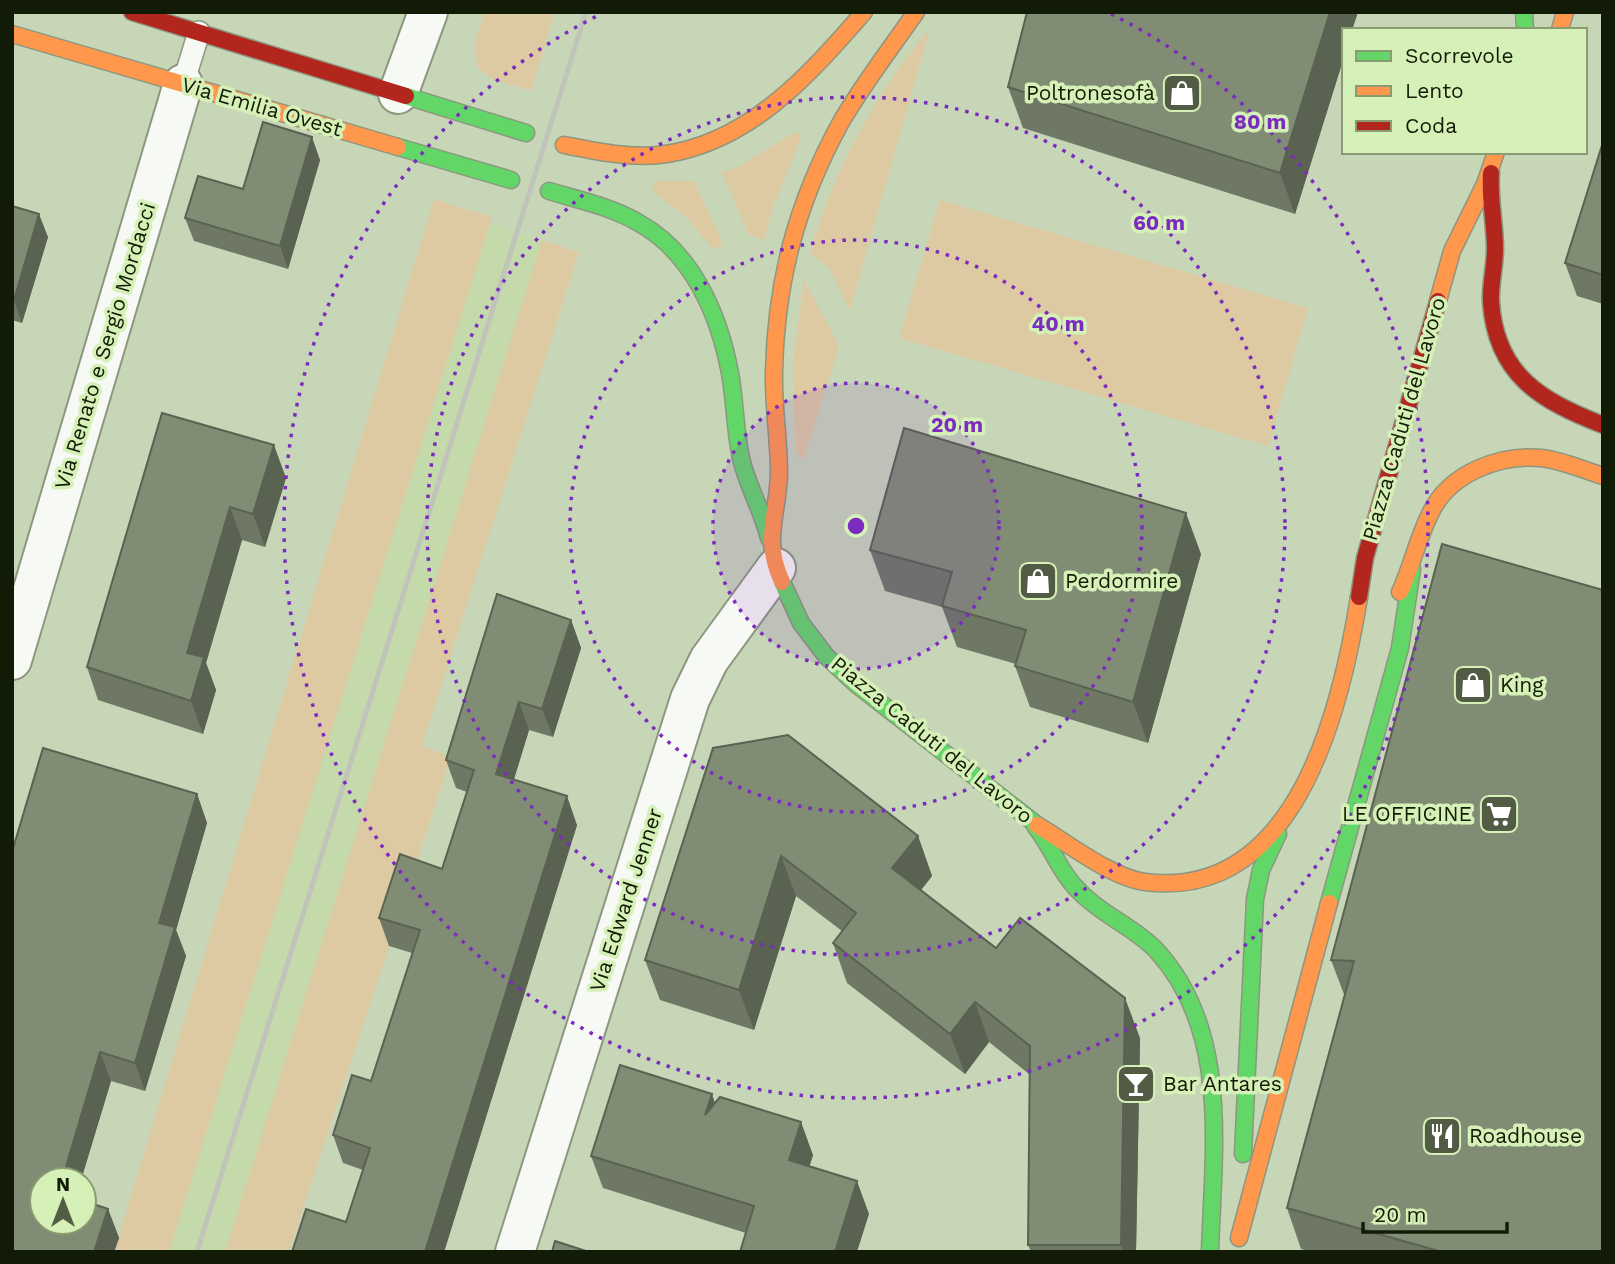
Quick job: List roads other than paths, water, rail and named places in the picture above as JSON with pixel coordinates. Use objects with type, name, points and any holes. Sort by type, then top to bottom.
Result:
[{"type":"main road","points":[[132,12],[526,133]]},
{"type":"main road","points":[[564,145],[603,153],[639,155],[683,150],[723,138],[777,105],[864,12]]},
{"type":"main road","name":"Piazza Caduti del Lavoro","points":[[916,12],[842,121],[808,190],[789,248],[780,298],[775,350],[779,475],[770,536],[774,559],[794,612],[826,656],[856,684],[1023,815],[1115,871],[1144,882],[1180,883],[1212,877],[1237,864],[1276,828],[1301,796],[1324,744],[1350,653],[1365,558],[1452,251],[1494,160]]},
{"type":"main road","name":"Via Emilia Ovest","points":[[12,34],[511,180]]},
{"type":"main road","points":[[1494,160],[1489,198],[1495,252],[1491,302],[1499,349],[1511,369],[1527,385],[1571,412],[1603,425]]},
{"type":"main road","points":[[549,191],[614,211],[641,224],[673,249],[694,276],[720,334],[730,375],[742,464],[774,559]]},
{"type":"main road","points":[[1388,608],[1412,569],[1432,510],[1449,487],[1476,470],[1490,464],[1540,458],[1603,476]]},
{"type":"main road","points":[[1239,1245],[1284,1060],[1401,648],[1412,569]]},
{"type":"main road","points":[[1350,653],[1371,625]]},
{"type":"main road","points":[[1239,1245],[1256,891],[1267,855],[1301,796]]},
{"type":"main road","points":[[1023,815],[1054,852],[1071,883],[1157,952],[1193,1003],[1205,1034],[1210,1078],[1210,1252]]},
{"type":"street","points":[[398,94],[428,12]]},
{"type":"street","name":"Via Renato e Sergio Mordacci","points":[[12,660],[183,84]]},
{"type":"street","name":"Via Edward Jenner","points":[[515,1252],[690,699],[709,660],[774,559]]},
{"type":"lane","name":"Via Renato e Sergio Mordacci","points":[[183,84],[199,32]]},
{"type":"railway","points":[[197,1252],[586,12]]},
{"type":"place","name":"Poltronesofà","points":[[1182,93]]},
{"type":"place","name":"Perdormire","points":[[1038,581]]},
{"type":"place","name":"King","points":[[1473,685]]},
{"type":"place","name":"LE OFFICINE","points":[[1499,814]]},
{"type":"place","name":"Bar Antares","points":[[1136,1084]]},
{"type":"place","name":"Roadhouse","points":[[1442,1136]]}]
